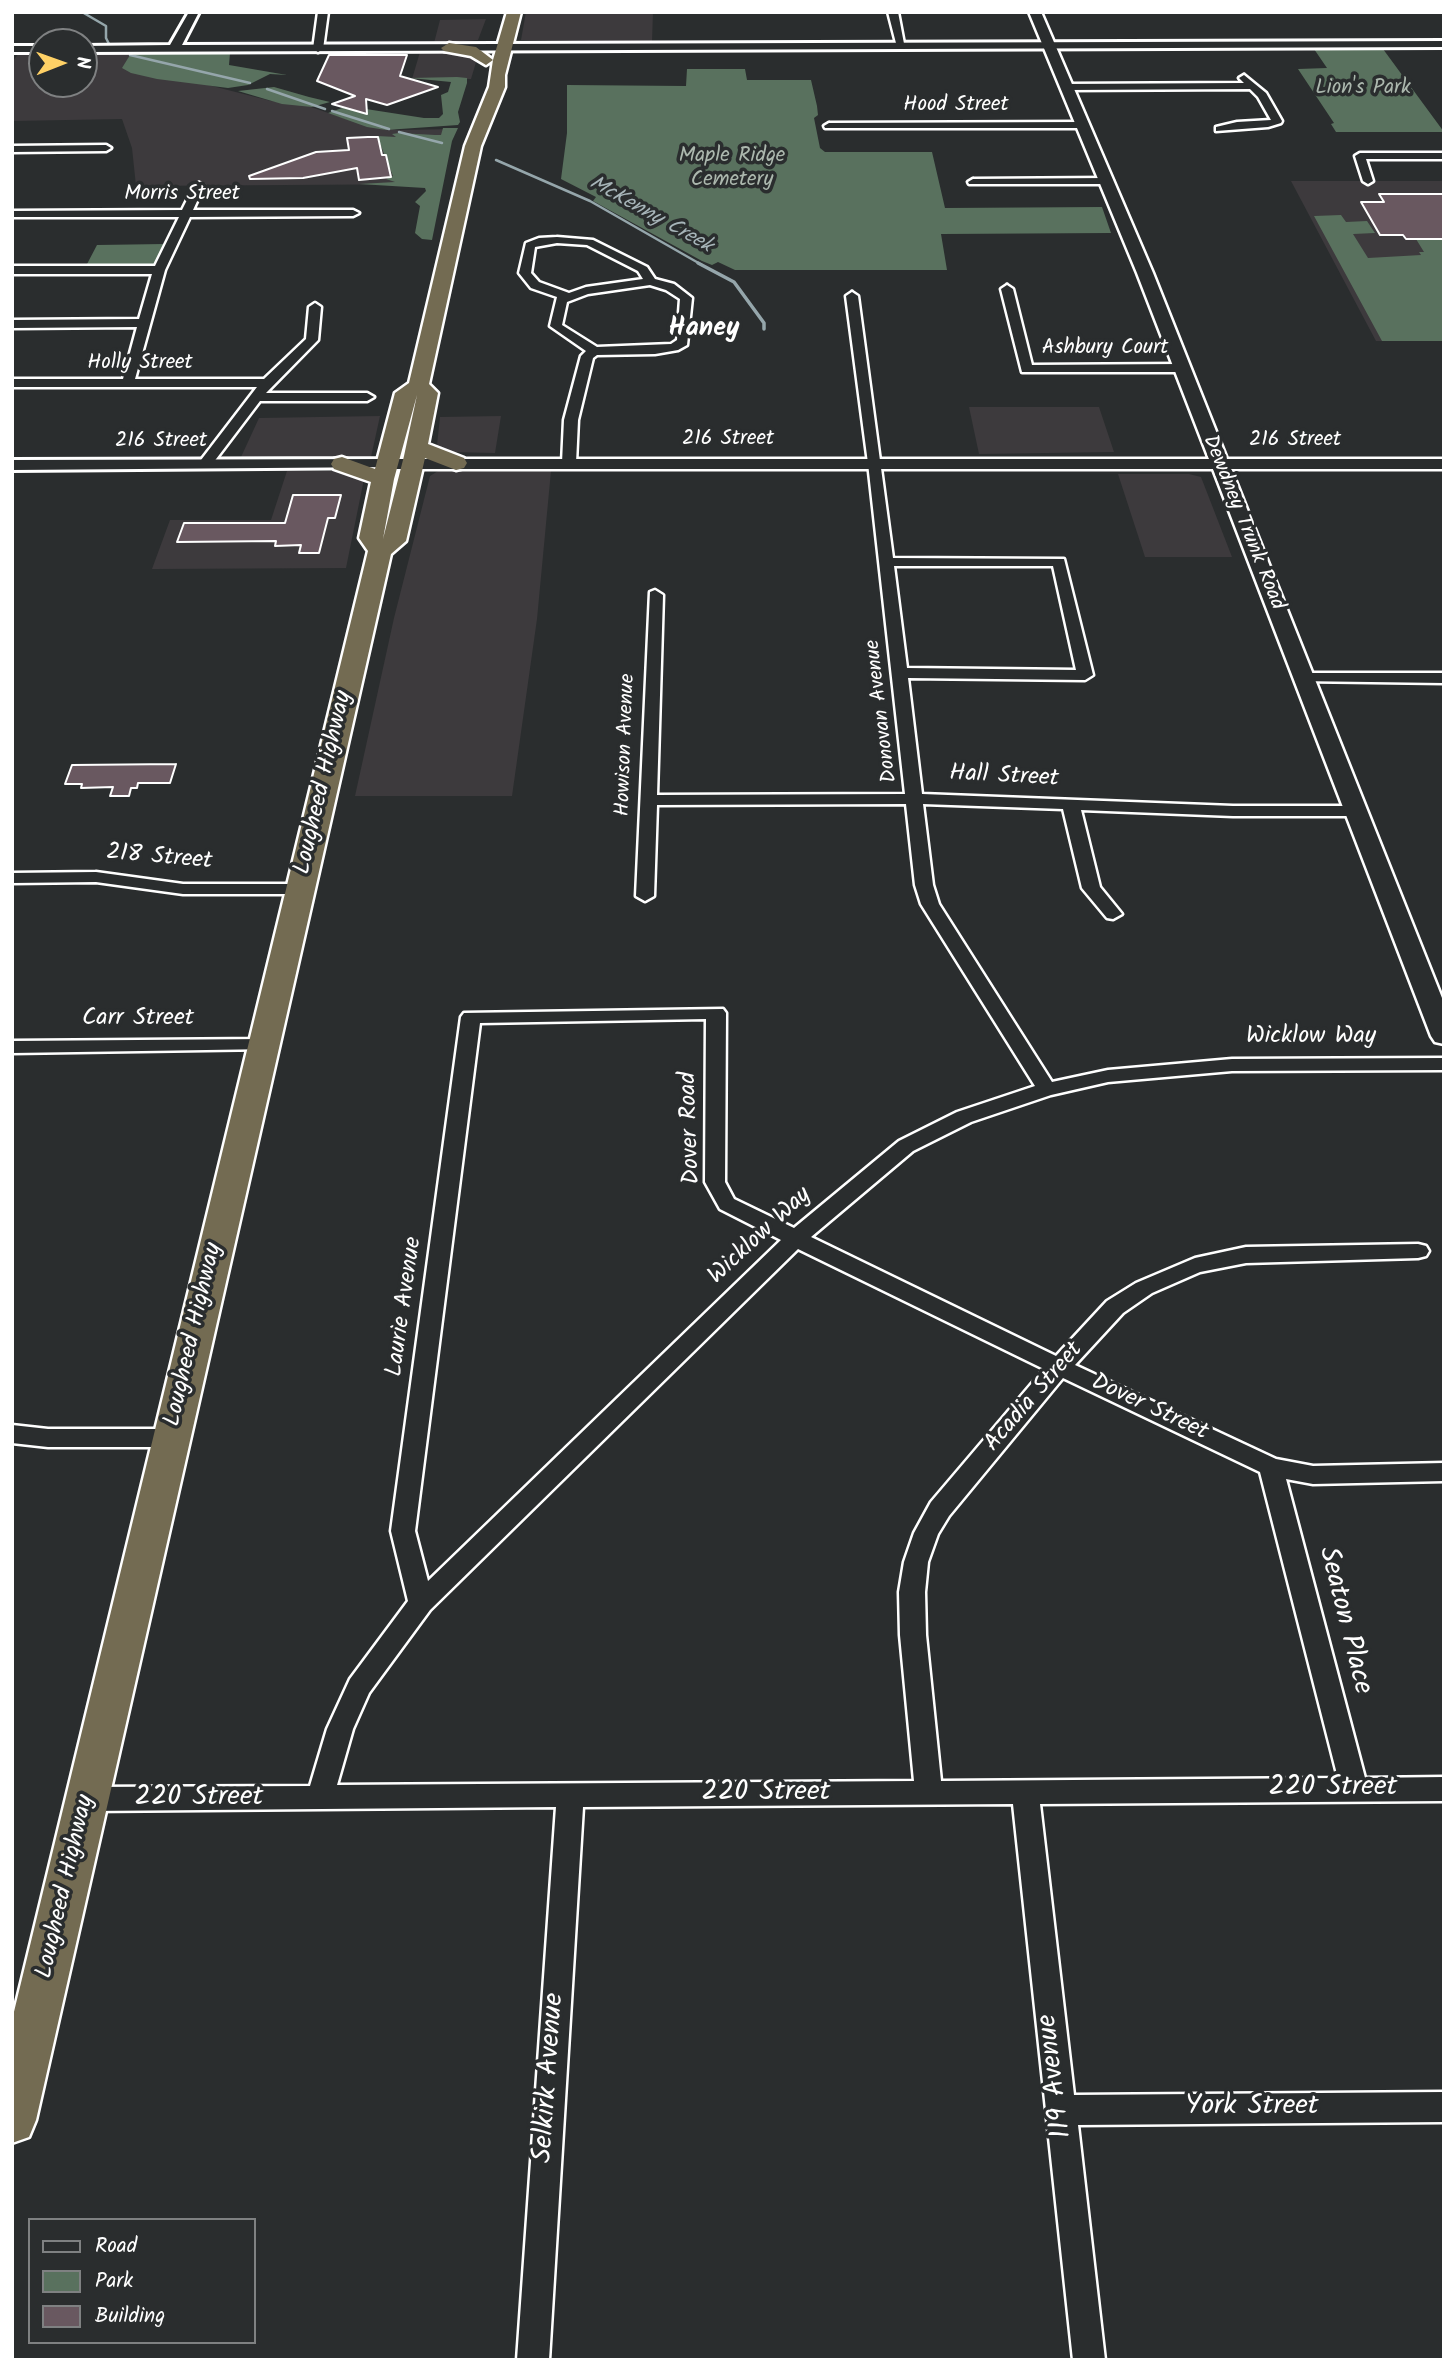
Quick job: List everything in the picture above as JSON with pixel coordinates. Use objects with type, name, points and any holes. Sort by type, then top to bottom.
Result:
[{"type":"highway","name":"Lougheed Highway","points":[[473,146],[496,87],[498,12]]},
{"type":"highway","name":"Lougheed Highway","points":[[380,551],[370,538],[405,393],[418,386],[473,146],[480,81],[498,50],[514,12]]},
{"type":"highway","points":[[449,48],[476,52],[498,50]]},
{"type":"highway","name":"Lougheed Highway","points":[[12,2120],[380,551],[395,541],[428,393],[418,386]]},
{"type":"highway","points":[[415,455],[456,463]]},
{"type":"highway","points":[[342,464],[385,472]]},
{"type":"main road","name":"Dewdney Trunk Road","points":[[1035,12],[1108,181],[1444,1036]]},
{"type":"main road","points":[[385,472],[415,455]]},
{"type":"main road","name":"216 Street","points":[[456,463],[1444,464]]},
{"type":"street","points":[[174,49],[194,12]]},
{"type":"street","points":[[318,49],[323,12]]},
{"type":"street","points":[[893,12],[902,47]]},
{"type":"street","points":[[498,50],[590,47],[1442,47]]},
{"type":"street","points":[[98,49],[449,48]]},
{"type":"street","points":[[1067,87],[1248,82],[1262,95],[1276,121],[1220,129]]},
{"type":"street","name":"Hood Street","points":[[830,126],[1083,125]]},
{"type":"street","points":[[12,149],[106,148]]},
{"type":"street","points":[[1368,181],[1360,156],[1444,156]]},
{"type":"street","points":[[973,182],[1108,181]]},
{"type":"street","points":[[128,383],[159,270],[199,186]]},
{"type":"street","name":"Morris Street","points":[[12,214],[353,213]]},
{"type":"street","points":[[565,296],[561,300],[556,326],[594,351],[655,351],[674,347],[684,342],[686,298],[670,287],[650,281],[625,283],[565,296],[536,285],[525,273],[530,245],[539,241],[557,240],[589,242],[643,270],[650,281]]},
{"type":"street","points":[[12,270],[159,270]]},
{"type":"street","name":"Ashbury Court","points":[[1007,289],[1027,369],[1181,368]]},
{"type":"street","name":"Donovan Avenue","points":[[852,296],[876,463],[924,886],[930,905],[1047,1088]]},
{"type":"street","points":[[205,464],[267,383],[312,340],[315,307]]},
{"type":"street","points":[[12,324],[144,323]]},
{"type":"street","points":[[569,463],[571,420],[587,356],[594,351]]},
{"type":"street","name":"Holly Street","points":[[12,383],[267,383]]},
{"type":"street","points":[[257,397],[367,397]]},
{"type":"street","name":"216 Street","points":[[13,467],[342,464]]},
{"type":"street","points":[[886,562],[1059,562],[1085,675],[899,673]]},
{"type":"street","name":"Howison Avenue","points":[[645,896],[655,595]]},
{"type":"street","points":[[1304,678],[1444,678]]},
{"type":"street","name":"Hall Street","points":[[649,800],[914,800],[1233,811],[1357,811]]},
{"type":"street","points":[[1071,806],[1091,888],[1113,914]]},
{"type":"street","name":"218 Street","points":[[12,878],[96,877],[183,889],[301,889]]},
{"type":"street","name":"Laurie Avenue","points":[[421,1603],[402,1531],[471,1017],[716,1013]]},
{"type":"street","name":"Dover Road","points":[[716,1013],[715,1182],[727,1203],[796,1238]]},
{"type":"street","name":"Carr Street","points":[[12,1047],[264,1045]]},
{"type":"street","name":"Wicklow Way","points":[[320,1798],[340,1729],[359,1687],[421,1603],[796,1238],[906,1146],[964,1117],[1047,1088],[1108,1076],[1191,1066],[1444,1064]]},
{"type":"street","name":"Dover Street","points":[[796,1238],[926,1304],[1271,1467],[1313,1475],[1444,1472]]},
{"type":"street","name":"Acadia Street","points":[[929,1793],[913,1635],[912,1592],[916,1562],[926,1534],[940,1509],[1060,1366],[1115,1307],[1144,1288],[1195,1266],[1246,1255],[1418,1251]]},
{"type":"street","points":[[12,1434],[48,1438],[171,1438]]},
{"type":"street","name":"Seaton Place","points":[[1271,1467],[1354,1789]]},
{"type":"street","name":"220 Street","points":[[88,1799],[1444,1789]]},
{"type":"street","name":"119 Avenue","points":[[1025,1792],[1090,2360]]},
{"type":"street","name":"Selkirk Avenue","points":[[533,2360],[570,1796]]},
{"type":"street","name":"York Street","points":[[1061,2110],[1444,2107]]},
{"type":"shaded area","points":[[526,12],[653,12],[652,42],[521,40]]},
{"type":"shaded area","points":[[486,19],[478,40],[434,43],[440,20]]},
{"type":"shaded area","points":[[20,52],[28,52],[28,98],[98,98],[98,52],[128,53],[169,75],[271,101],[305,105],[346,119],[397,130],[455,129],[439,184],[136,186],[132,148],[122,119],[12,121],[12,62]]},
{"type":"shaded area","points":[[420,52],[466,53],[477,59],[471,79],[412,79]]},
{"type":"shaded area","points":[[1291,181],[1444,181],[1444,341],[1376,341]]},
{"type":"shaded area","points":[[969,407],[1099,407],[1114,452],[979,454]]},
{"type":"shaded area","points":[[380,416],[371,457],[241,457],[259,418]]},
{"type":"shaded area","points":[[501,416],[495,453],[449,452],[437,445],[440,417]]},
{"type":"shaded area","points":[[287,471],[339,471],[364,479],[346,568],[152,569],[170,520],[271,520]]},
{"type":"shaded area","points":[[438,471],[551,471],[537,619],[512,796],[355,796],[394,618],[430,476]]},
{"type":"shaded area","points":[[1118,474],[1189,474],[1201,477],[1232,557],[1145,557]]},
{"type":"green space","name":"Lion's Park","points":[[1314,49],[1383,49],[1444,132],[1336,132],[1331,124],[1334,123],[1298,69],[1327,68]]},
{"type":"green space","points":[[150,52],[230,53],[229,65],[287,75],[270,74],[248,85],[228,88],[157,79],[122,68],[130,55]]},
{"type":"green space","name":"Maple Ridge Cemetery","points":[[687,69],[745,69],[747,80],[811,80],[817,106],[818,115],[814,118],[820,148],[825,152],[932,152],[945,208],[1102,207],[1111,233],[941,234],[947,270],[735,270],[718,262],[712,265],[593,201],[596,197],[561,179],[567,133],[567,85],[686,86]]},
{"type":"green space","points":[[410,78],[467,78],[458,112],[458,125],[386,130],[367,127],[328,113],[342,108],[366,109],[439,118],[443,114],[441,95],[448,92],[451,82]]},
{"type":"green space","points":[[274,87],[330,102],[312,107],[282,104],[238,91]]},
{"type":"green space","points":[[443,128],[458,128],[452,141],[432,240],[422,239],[415,233],[420,206],[415,202],[426,191],[425,188],[359,184],[395,182],[386,179],[393,176],[377,136],[396,137],[392,134],[399,133],[441,135]]},
{"type":"green space","points":[[1341,215],[1346,222],[1367,221],[1375,233],[1353,234],[1368,258],[1421,255],[1419,252],[1424,252],[1416,239],[1444,239],[1444,341],[1382,341],[1314,216]]},
{"type":"green space","points":[[164,244],[154,266],[86,266],[97,245]]},
{"type":"building","points":[[329,55],[407,55],[400,76],[438,87],[387,105],[366,99],[367,114],[332,104],[355,96],[317,81]]},
{"type":"building","points":[[378,137],[391,177],[359,180],[357,168],[303,178],[250,179],[249,176],[316,152],[349,150],[347,138]]},
{"type":"building","points":[[1379,194],[1444,194],[1444,239],[1406,239],[1403,235],[1380,235],[1361,202],[1384,202]]},
{"type":"building","points":[[293,495],[341,495],[335,518],[328,518],[319,553],[299,553],[301,545],[275,546],[276,541],[177,542],[184,523],[285,523]]},
{"type":"building","points":[[176,764],[170,783],[138,783],[137,788],[131,788],[129,796],[110,796],[113,787],[81,788],[82,784],[65,784],[72,765]]},
{"type":"waterway","name":"McKenny Creek","points":[[82,12],[106,26],[106,38],[110,46]]},
{"type":"waterway","name":"McKenny Creek","points":[[130,55],[250,83]]},
{"type":"waterway","name":"McKenny Creek","points":[[267,89],[325,109]]},
{"type":"waterway","name":"McKenny Creek","points":[[332,111],[389,129]]},
{"type":"waterway","name":"McKenny Creek","points":[[399,132],[442,143]]},
{"type":"waterway","name":"McKenny Creek","points":[[496,160],[590,201],[702,265]]},
{"type":"waterway","name":"McKenny Creek","points":[[698,263],[734,282],[764,323],[764,329]]},
{"type":"district","name":"Haney","points":[[704,331]]}]
